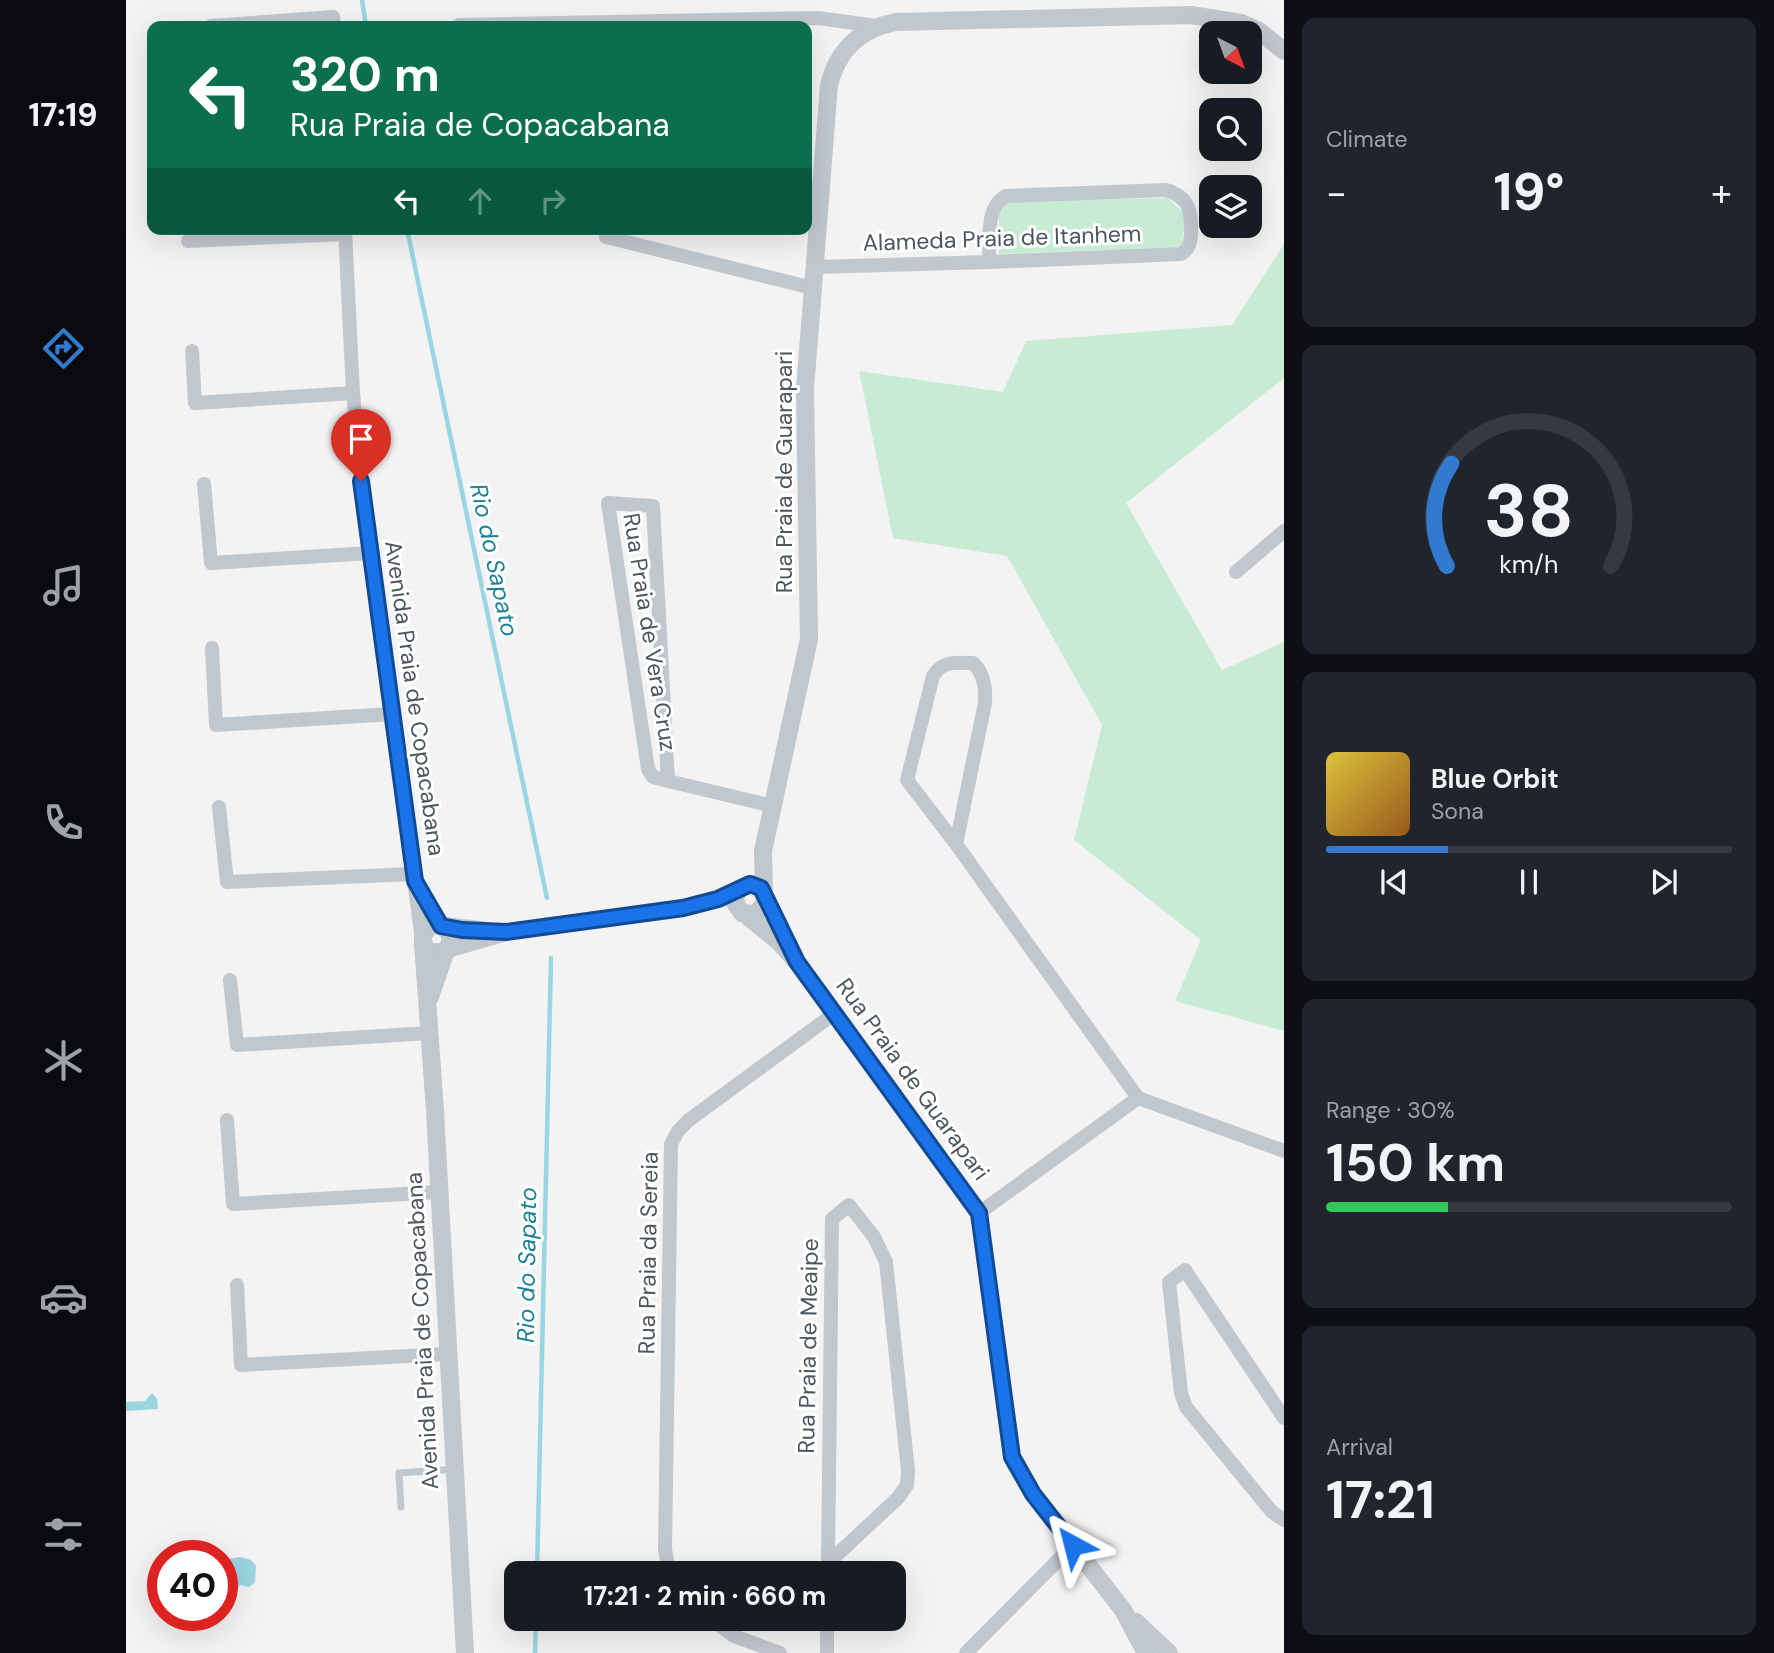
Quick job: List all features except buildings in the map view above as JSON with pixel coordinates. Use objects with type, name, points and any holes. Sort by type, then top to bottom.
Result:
[{"type":"street","points":[[664,21],[818,18],[876,26],[897,22],[1191,15],[1241,23],[1259,31],[1284,51]]},
{"type":"street","name":"Rua Praia de Guarapari","points":[[797,962],[764,895],[763,850],[808,639],[805,389],[829,85],[834,68],[845,50],[859,36],[876,26]]},
{"type":"street","name":"Alameda Praia de Itanhem","points":[[815,267],[989,262],[1176,254],[1189,247],[1192,216],[1180,197],[1166,190],[1013,195],[1000,199],[992,210],[989,262]]},
{"type":"street","points":[[188,241],[293,235]]},
{"type":"street","name":"Avenida Praia de Copacabana","points":[[345,235],[353,393],[370,553],[422,942],[465,1653]]},
{"type":"street","points":[[606,235],[813,288]]},
{"type":"street","points":[[642,245],[643,235]]},
{"type":"street","points":[[192,351],[195,404],[353,393]]},
{"type":"street","points":[[204,484],[211,564],[370,553]]},
{"type":"street","name":"Rua Praia de Vera Cruz","points":[[668,781],[653,506],[608,503],[648,769],[653,777],[668,781],[773,806]]},
{"type":"street","points":[[1236,572],[1284,531]]},
{"type":"street","points":[[212,648],[216,725],[392,714]]},
{"type":"street","points":[[956,844],[985,703],[984,683],[973,663],[946,664],[933,676],[907,780],[1138,1098],[1284,1151]]},
{"type":"street","points":[[219,807],[228,882],[415,877]]},
{"type":"street","name":"Rua Praia de Guarapari","points":[[738,889],[750,875],[763,850]]},
{"type":"street","name":"Avenida Praia de Copacabana","points":[[415,877],[442,926]]},
{"type":"street","points":[[506,932],[430,926],[423,935],[422,942],[432,953],[437,954],[506,932],[683,908],[719,907],[755,914],[760,911],[765,901],[761,888],[750,884],[718,899],[683,908]]},
{"type":"street","points":[[738,889],[735,903],[744,913]]},
{"type":"street","name":"Rua Praia de Guarapari","points":[[744,913],[779,942],[797,962],[979,1213],[1012,1457],[1033,1494],[1123,1610],[1169,1653]]},
{"type":"street","points":[[442,926],[451,940],[447,950]]},
{"type":"street","name":"Avenida Praia de Copacabana","points":[[427,1007],[447,950]]},
{"type":"street","points":[[230,980],[237,1045],[429,1033]]},
{"type":"street","name":"Rua Praia da Sereia","points":[[667,1561],[665,1549],[671,1144],[678,1131],[689,1120],[835,1013]]},
{"type":"street","points":[[979,1213],[1138,1098]]},
{"type":"street","points":[[227,1120],[233,1204],[439,1192]]},
{"type":"street","name":"Rua Praia de Meaipe","points":[[849,1205],[874,1237],[886,1262],[908,1471],[906,1485],[898,1498],[828,1568],[832,1219],[849,1205]]},
{"type":"street","points":[[1284,1419],[1185,1270],[1169,1282],[1181,1393],[1186,1406],[1272,1512],[1284,1520]]},
{"type":"street","points":[[237,1285],[241,1365],[447,1354]]},
{"type":"street","points":[[966,1653],[1073,1545]]},
{"type":"street","name":"Rua Praia de Guarapari","points":[[1123,1610],[1146,1653]]},
{"type":"street","points":[[727,1631],[780,1653]]},
{"type":"street","points":[[827,1631],[827,1653]]},
{"type":"lane","points":[[401,1507],[399,1473],[455,1469]]},
{"type":"green space","points":[[1168,198],[1185,215],[1182,247],[999,254],[999,216],[1005,205],[1016,201]]},
{"type":"green space","points":[[1284,244],[1284,378],[1126,503],[1222,670],[1284,642],[1284,1031],[1175,1001],[1201,940],[1074,840],[1102,725],[1007,556],[893,538],[859,371],[1003,392],[1026,341],[1232,325]]},
{"type":"water","points":[[152,1393],[157,1399],[158,1409],[126,1411],[126,1402],[145,1401]]},
{"type":"water","points":[[238,1557],[251,1560],[256,1566],[255,1582],[249,1587],[240,1585],[238,1588]]},
{"type":"waterway","name":"Rio do Sapato","points":[[362,0],[365,21]]},
{"type":"waterway","name":"Rio do Sapato","points":[[408,235],[547,898]]},
{"type":"waterway","name":"Rio do Sapato","points":[[537,1561],[551,958]]},
{"type":"waterway","name":"Rio do Sapato","points":[[535,1653],[536,1631]]},
{"type":"route","points":[[361,481],[415,881],[441,926],[506,932],[683,908],[729,895],[744,885],[761,888],[797,962],[979,1213],[1012,1457],[1033,1494],[1073,1545]]}]
